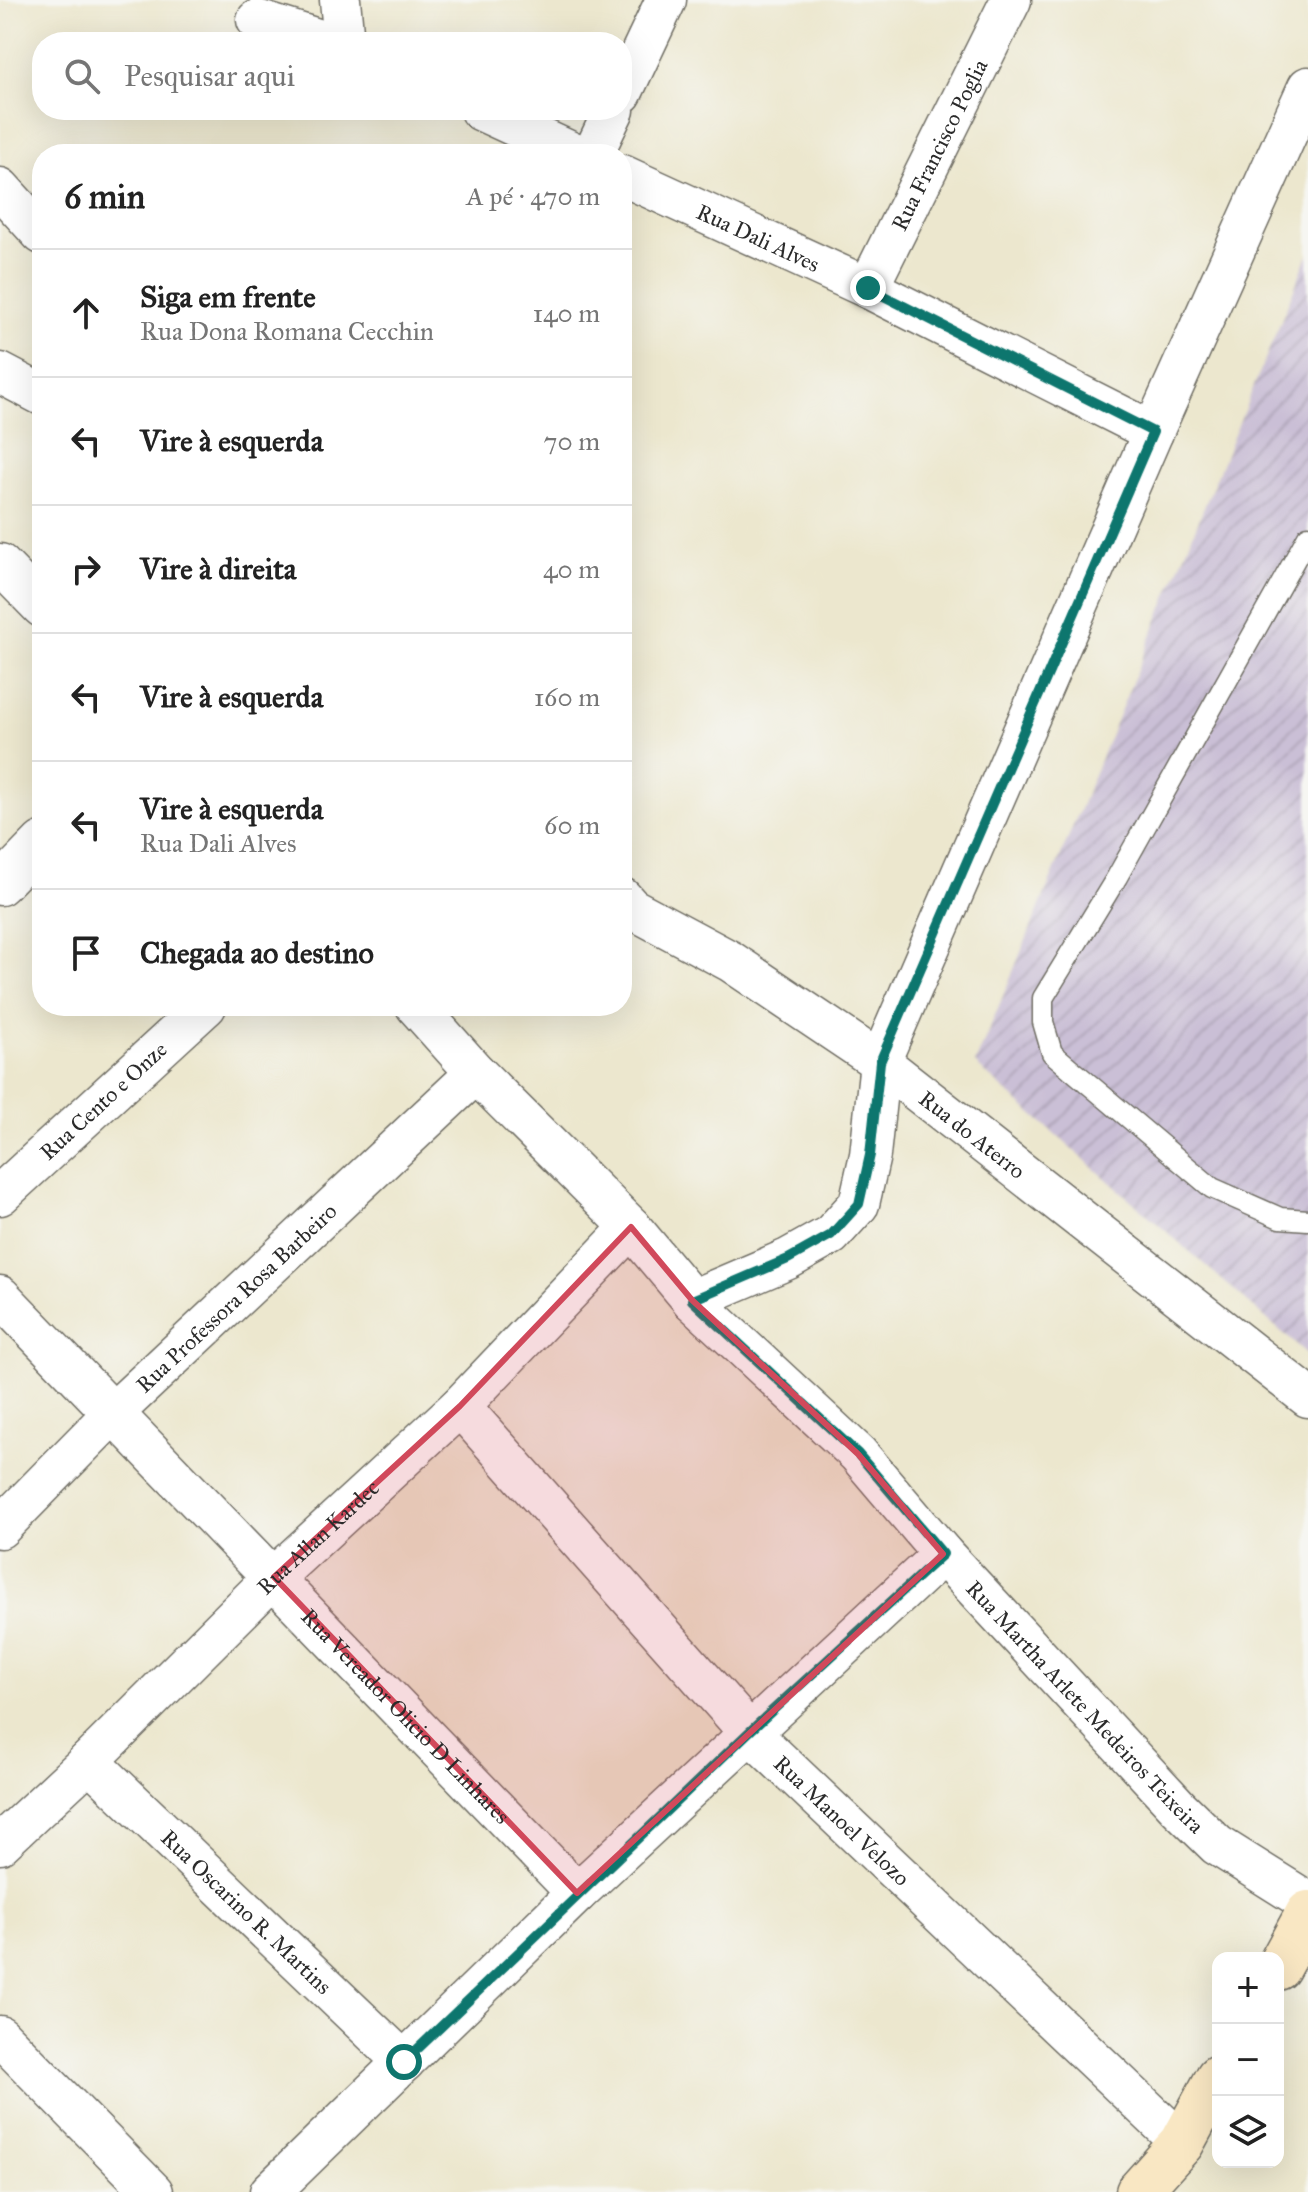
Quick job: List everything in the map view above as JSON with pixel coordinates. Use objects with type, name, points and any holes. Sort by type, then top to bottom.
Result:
[{"type":"main road","points":[[1284,1957],[1308,1913]]},
{"type":"main road","points":[[1138,2192],[1182,2143],[1212,2088]]},
{"type":"street","points":[[340,0],[343,32]]},
{"type":"street","points":[[632,72],[666,0]]},
{"type":"street","name":"Rua Francisco Poglia","points":[[868,288],[1011,0]]},
{"type":"street","points":[[257,20],[295,32]]},
{"type":"street","points":[[692,1300],[788,1259],[831,1235],[859,1204],[870,1155],[880,1062],[1153,432],[1308,87]]},
{"type":"street","points":[[502,120],[553,144]]},
{"type":"street","points":[[598,144],[609,120]]},
{"type":"street","name":"Rua Dali Alves","points":[[632,184],[868,288],[1153,432]]},
{"type":"street","points":[[0,188],[32,223]]},
{"type":"street","points":[[0,373],[32,390]]},
{"type":"street","points":[[2,572],[32,598]]},
{"type":"street","points":[[0,885],[32,852]]},
{"type":"street","name":"Rua do Aterro","points":[[632,907],[730,961],[880,1062],[1308,1397]]},
{"type":"street","name":"Rua Cento e Onze","points":[[0,1195],[195,1016]]},
{"type":"street","name":"Rua Martha Arlete Medeiros Teixeira","points":[[425,1016],[476,1073],[631,1227],[692,1300],[858,1454],[943,1554],[1179,1808],[1217,1845],[1308,1902]]},
{"type":"street","name":"Rua Professora Rosa Barbeiro","points":[[0,1528],[113,1413],[476,1073]]},
{"type":"street","name":"Rua Allan Kardec","points":[[0,1844],[89,1761],[274,1577],[460,1406],[631,1227]]},
{"type":"street","name":"Rua Vereador Olicio D Linhares","points":[[0,1296],[577,1893]]},
{"type":"street","name":"Rua Manoel Velozo","points":[[460,1406],[749,1732],[1182,2143]]},
{"type":"street","points":[[270,2192],[577,1893],[943,1554]]},
{"type":"street","name":"Rua Oscarino R. Martins","points":[[89,1761],[404,2062]]},
{"type":"street","points":[[0,2036],[153,2192]]},
{"type":"lane","points":[[1308,536],[1117,877],[1043,998],[1043,1022],[1052,1053],[1212,1188],[1280,1218],[1308,1220]]},
{"type":"highlighted area","points":[[631,1227],[692,1300],[858,1454],[943,1554],[577,1893],[274,1577],[460,1406]]},
{"type":"shaded area","points":[[1308,255],[1308,1355],[975,1064]]},
{"type":"route","points":[[404,2062],[577,1893],[943,1554],[858,1454],[692,1300],[788,1259],[831,1235],[859,1204],[870,1155],[880,1062],[1153,432],[868,288]]}]
